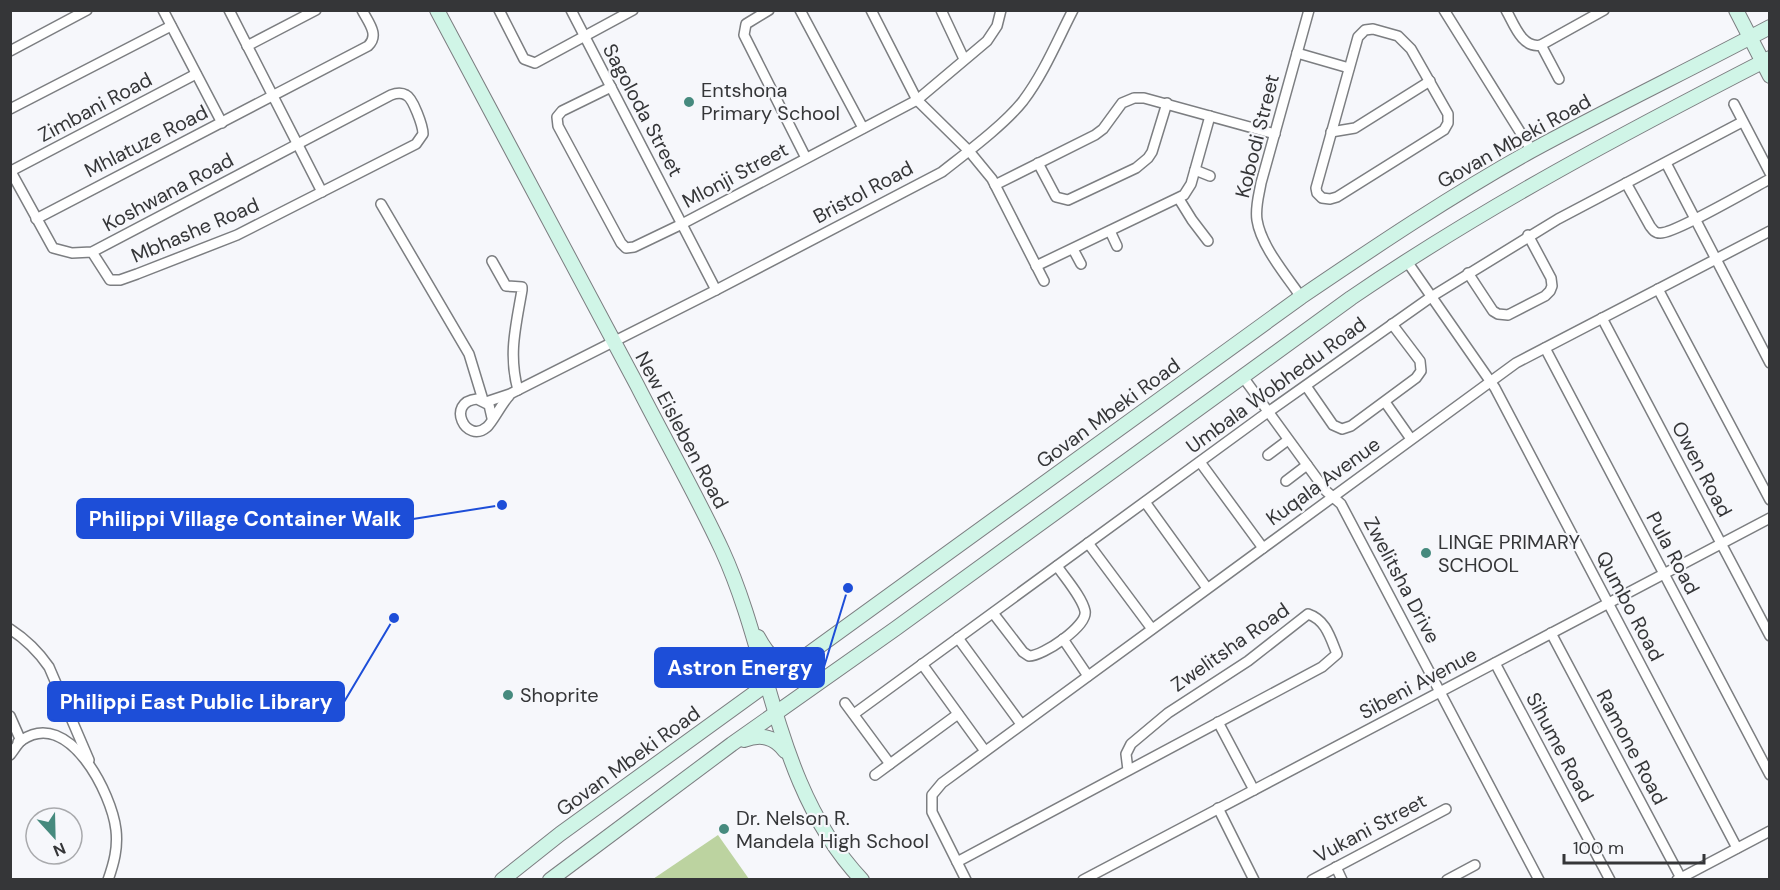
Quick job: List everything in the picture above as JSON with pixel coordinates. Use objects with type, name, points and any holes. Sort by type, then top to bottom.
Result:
[{"type":"main road","name":"New Eisleben Road","points":[[437,10],[711,529],[749,620],[766,686],[789,758],[804,794],[825,833],[862,879]]},
{"type":"main road","points":[[1736,10],[1749,37],[1766,60],[1770,76]]},
{"type":"main road","name":"Govan Mbeki Road","points":[[502,879],[560,834],[1301,297],[1430,211],[1532,151],[1770,27]]},
{"type":"main road","points":[[550,879],[732,744],[896,629],[1406,260],[1476,216],[1543,178],[1766,60]]},
{"type":"main road","points":[[749,620],[770,656],[787,661],[801,659]]},
{"type":"main road","points":[[732,744],[752,737],[767,737],[777,742],[789,758]]},
{"type":"street","points":[[10,51],[87,10]]},
{"type":"street","points":[[163,10],[222,123]]},
{"type":"street","points":[[229,10],[322,192]]},
{"type":"street","points":[[247,46],[316,10]]},
{"type":"street","name":"Mhlatuze Road","points":[[36,219],[371,44],[374,33],[362,10]]},
{"type":"street","points":[[499,10],[524,59],[535,63],[633,10]]},
{"type":"street","name":"Sagoloda Street","points":[[570,10],[716,290]]},
{"type":"street","points":[[769,10],[746,24],[744,35],[806,158]]},
{"type":"street","points":[[801,10],[863,128]]},
{"type":"street","points":[[871,10],[917,100],[969,150],[985,169],[1044,281]]},
{"type":"street","points":[[941,10],[964,59]]},
{"type":"street","name":"Mlonji Street","points":[[611,87],[562,111],[557,117],[558,126],[621,243],[626,248],[634,247],[682,224],[917,100],[987,41],[994,33],[1001,10]]},
{"type":"street","name":"Bristol Road","points":[[484,401],[514,392],[614,342],[942,172],[1022,102],[1041,75],[1073,10]]},
{"type":"street","name":"Kobodi Street","points":[[1301,297],[1263,238],[1257,219],[1257,207],[1261,183],[1309,10]]},
{"type":"street","points":[[1444,10],[1532,151]]},
{"type":"street","points":[[1506,10],[1528,45],[1541,45],[1604,10]]},
{"type":"street","points":[[10,109],[171,26]]},
{"type":"street","points":[[1373,29],[1398,36],[1411,49],[1430,81],[1448,114],[1449,123],[1444,130],[1330,199],[1319,196],[1316,188],[1349,68],[1358,37],[1365,30],[1373,29]]},
{"type":"street","points":[[1541,45],[1559,79]]},
{"type":"street","points":[[1297,53],[1349,68]]},
{"type":"street","name":"Zimbani Road","points":[[11,171],[196,74]]},
{"type":"street","points":[[1331,132],[1355,128],[1430,81]]},
{"type":"street","name":"Koshwana Road","points":[[36,219],[52,248],[72,253],[92,252],[392,95],[405,94],[410,98],[422,124],[424,131],[422,138],[416,144],[322,192]]},
{"type":"street","points":[[995,185],[1095,135],[1103,129],[1119,106],[1128,100],[1144,98],[1167,103],[1275,134]]},
{"type":"street","points":[[1038,163],[1056,197],[1068,200],[1136,168],[1148,158],[1152,152],[1167,103]]},
{"type":"street","points":[[1734,104],[1770,173]]},
{"type":"street","points":[[1036,266],[1179,199],[1188,189],[1210,116]]},
{"type":"street","name":"Umbala Wobhedu Road","points":[[854,714],[1268,412],[1431,297],[1528,235],[1742,122]]},
{"type":"street","points":[[1666,163],[1770,363]]},
{"type":"street","points":[[1195,170],[1210,176]]},
{"type":"street","points":[[11,171],[36,219]]},
{"type":"street","points":[[1626,183],[1654,232],[1666,233],[1770,179]]},
{"type":"street","name":"Mbhashe Road","points":[[92,252],[107,277],[110,280],[120,280],[237,235],[322,192]]},
{"type":"street","points":[[1179,199],[1208,241]]},
{"type":"street","points":[[381,204],[469,354],[484,401],[491,409],[492,418]]},
{"type":"street","points":[[1110,231],[1117,246]]},
{"type":"street","name":"Kuqala Avenue","points":[[957,862],[935,820],[931,804],[934,791],[942,783],[1515,363],[1770,231]]},
{"type":"street","points":[[1468,273],[1492,311],[1497,314],[1508,315],[1545,296],[1550,291],[1552,282],[1528,235]]},
{"type":"street","points":[[1073,249],[1081,264]]},
{"type":"street","name":"Qumbo Road","points":[[1406,260],[1490,381],[1737,848]]},
{"type":"street","points":[[484,401],[472,400],[463,406],[460,415],[462,423],[468,429],[477,431],[488,426],[514,392],[512,346],[522,287],[506,286],[492,261]]},
{"type":"street","points":[[1658,289],[1770,500]]},
{"type":"street","name":"Owen Road","points":[[1602,318],[1770,636]]},
{"type":"street","points":[[1306,386],[1333,424],[1338,428],[1352,426],[1416,378],[1421,370],[1420,361],[1392,324]]},
{"type":"street","name":"Pula Road","points":[[1545,348],[1770,775]]},
{"type":"street","name":"Zwelitsha Drive","points":[[1243,377],[1326,491],[1341,504],[1539,879]]},
{"type":"street","points":[[1385,402],[1412,439]]},
{"type":"street","points":[[1268,455],[1288,440]]},
{"type":"street","points":[[1200,462],[1263,548]]},
{"type":"street","points":[[1286,481],[1307,465]]},
{"type":"street","points":[[1145,502],[1207,588]]},
{"type":"street","name":"Sibeni Avenue","points":[[1083,879],[1770,518]]},
{"type":"street","points":[[1088,543],[1152,629]]},
{"type":"street","points":[[993,613],[1023,652],[1029,656],[1042,653],[1063,639],[1082,622],[1085,615],[1083,605],[1057,566]]},
{"type":"street","name":"Zwelitsha Road","points":[[957,862],[1327,664],[1336,654],[1330,634],[1320,620],[1308,614],[1248,661],[1168,713],[1131,744],[1126,754],[1128,770]]},
{"type":"street","points":[[10,629],[26,639],[49,667],[110,806],[116,828],[117,849],[108,879]]},
{"type":"street","name":"Ramone Road","points":[[1551,633],[1680,879]]},
{"type":"street","points":[[958,638],[1022,724]]},
{"type":"street","points":[[1063,639],[1088,676]]},
{"type":"street","name":"Sihume Road","points":[[1495,663],[1610,879]]},
{"type":"street","points":[[922,664],[985,751]]},
{"type":"street","points":[[845,703],[890,764]]},
{"type":"street","points":[[875,775],[958,714]]},
{"type":"street","points":[[10,716],[21,741]]},
{"type":"street","points":[[1218,722],[1254,790]]},
{"type":"street","points":[[10,745],[42,734],[57,736],[68,742],[91,765]]},
{"type":"street","points":[[10,754],[21,741]]},
{"type":"street","points":[[1218,808],[1254,879]]},
{"type":"street","name":"Vukani Street","points":[[1312,879],[1446,809]]},
{"type":"street","points":[[1680,879],[1770,831]]},
{"type":"street","points":[[957,862],[966,879]]},
{"type":"street","points":[[1447,879],[1475,865]]},
{"type":"street","points":[[1336,867],[1342,879]]},
{"type":"green space","points":[[718,835],[749,879],[653,879]]},
{"type":"place","name":"Entshona Primary School","points":[[689,102]]},
{"type":"place","name":"Philippi Village Container Walk","points":[[502,505]]},
{"type":"place","name":"LINGE PRIMARY SCHOOL","points":[[1426,553]]},
{"type":"place","name":"Astron Energy","points":[[848,588]]},
{"type":"place","name":"Philippi East Public Library","points":[[394,618]]},
{"type":"place","name":"Shoprite","points":[[508,695]]},
{"type":"place","name":"Dr. Nelson R. Mandela High School","points":[[724,829]]}]
